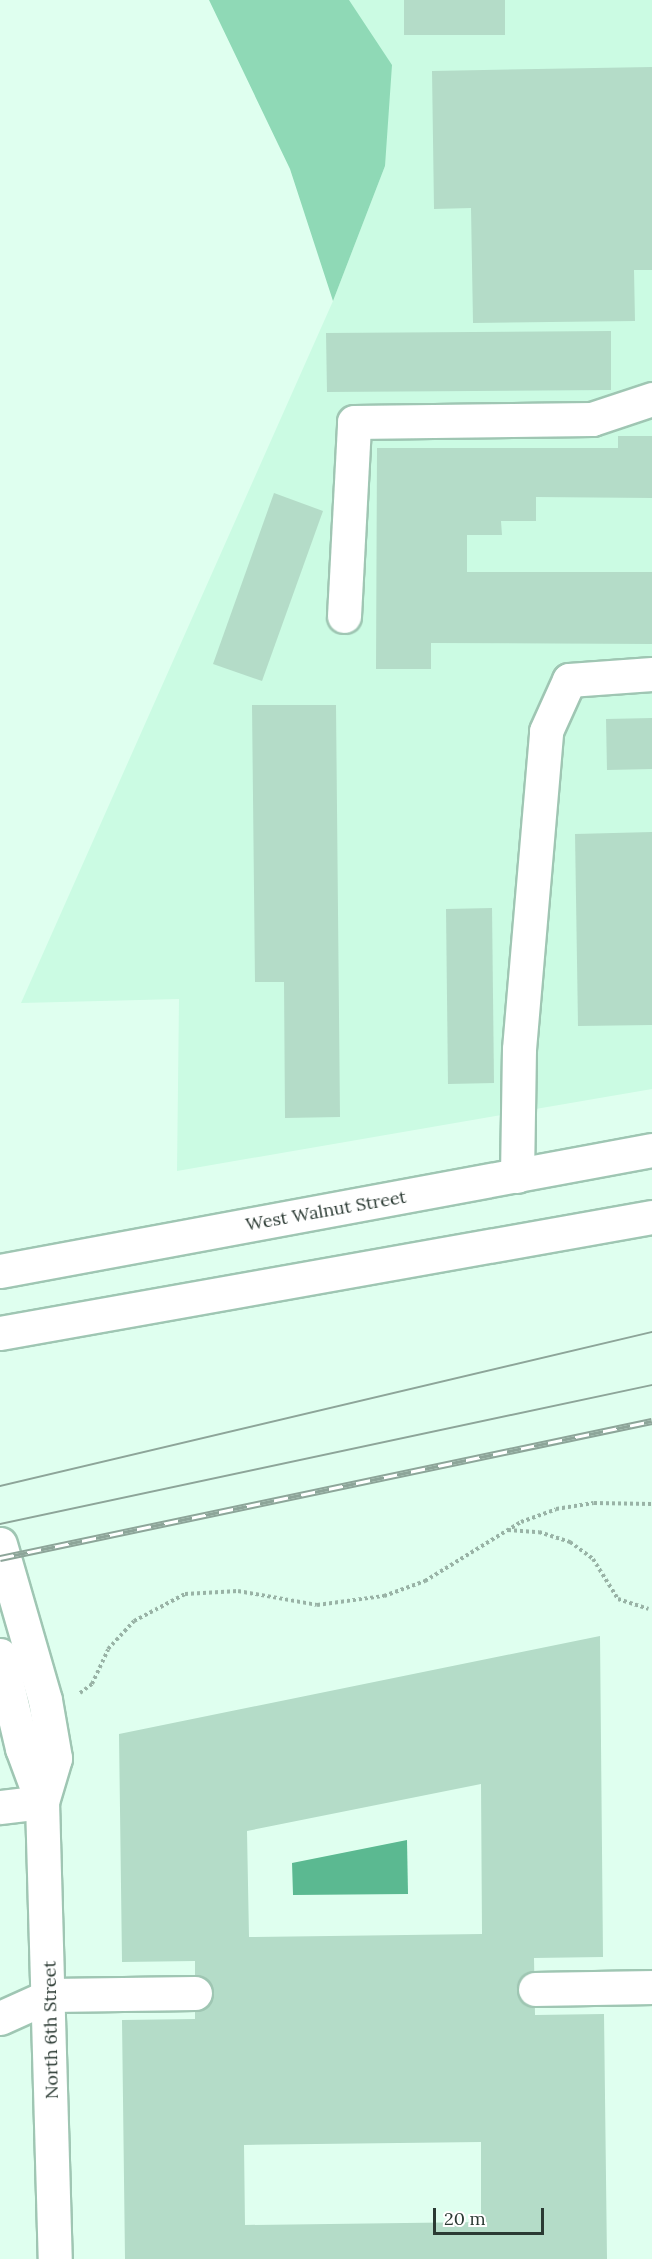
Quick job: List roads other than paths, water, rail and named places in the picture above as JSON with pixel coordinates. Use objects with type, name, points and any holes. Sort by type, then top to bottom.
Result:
[{"type":"main road","points":[[344,616],[354,422],[592,419],[652,399]]},
{"type":"main road","points":[[517,1176],[519,1049],[546,731],[568,680],[652,674]]},
{"type":"main road","name":"West Walnut Street","points":[[0,1271],[652,1149]]},
{"type":"main road","points":[[0,1334],[652,1217]]},
{"type":"main road","name":"North 6th Street","points":[[0,1544],[45,1700],[55,1758],[42,1802]]},
{"type":"main road","name":"North 6th Street","points":[[0,1655],[22,1748],[42,1802],[51,1995],[54,2259]]},
{"type":"main road","points":[[0,1808],[42,1802]]},
{"type":"main road","points":[[535,1989],[652,1988]]},
{"type":"main road","points":[[0,2018],[51,1995],[195,1993]]},
{"type":"tram line","points":[[0,1486],[652,1332]]},
{"type":"tram line","points":[[0,1524],[652,1385]]},
{"type":"railway","points":[[0,1558],[652,1421]]}]
